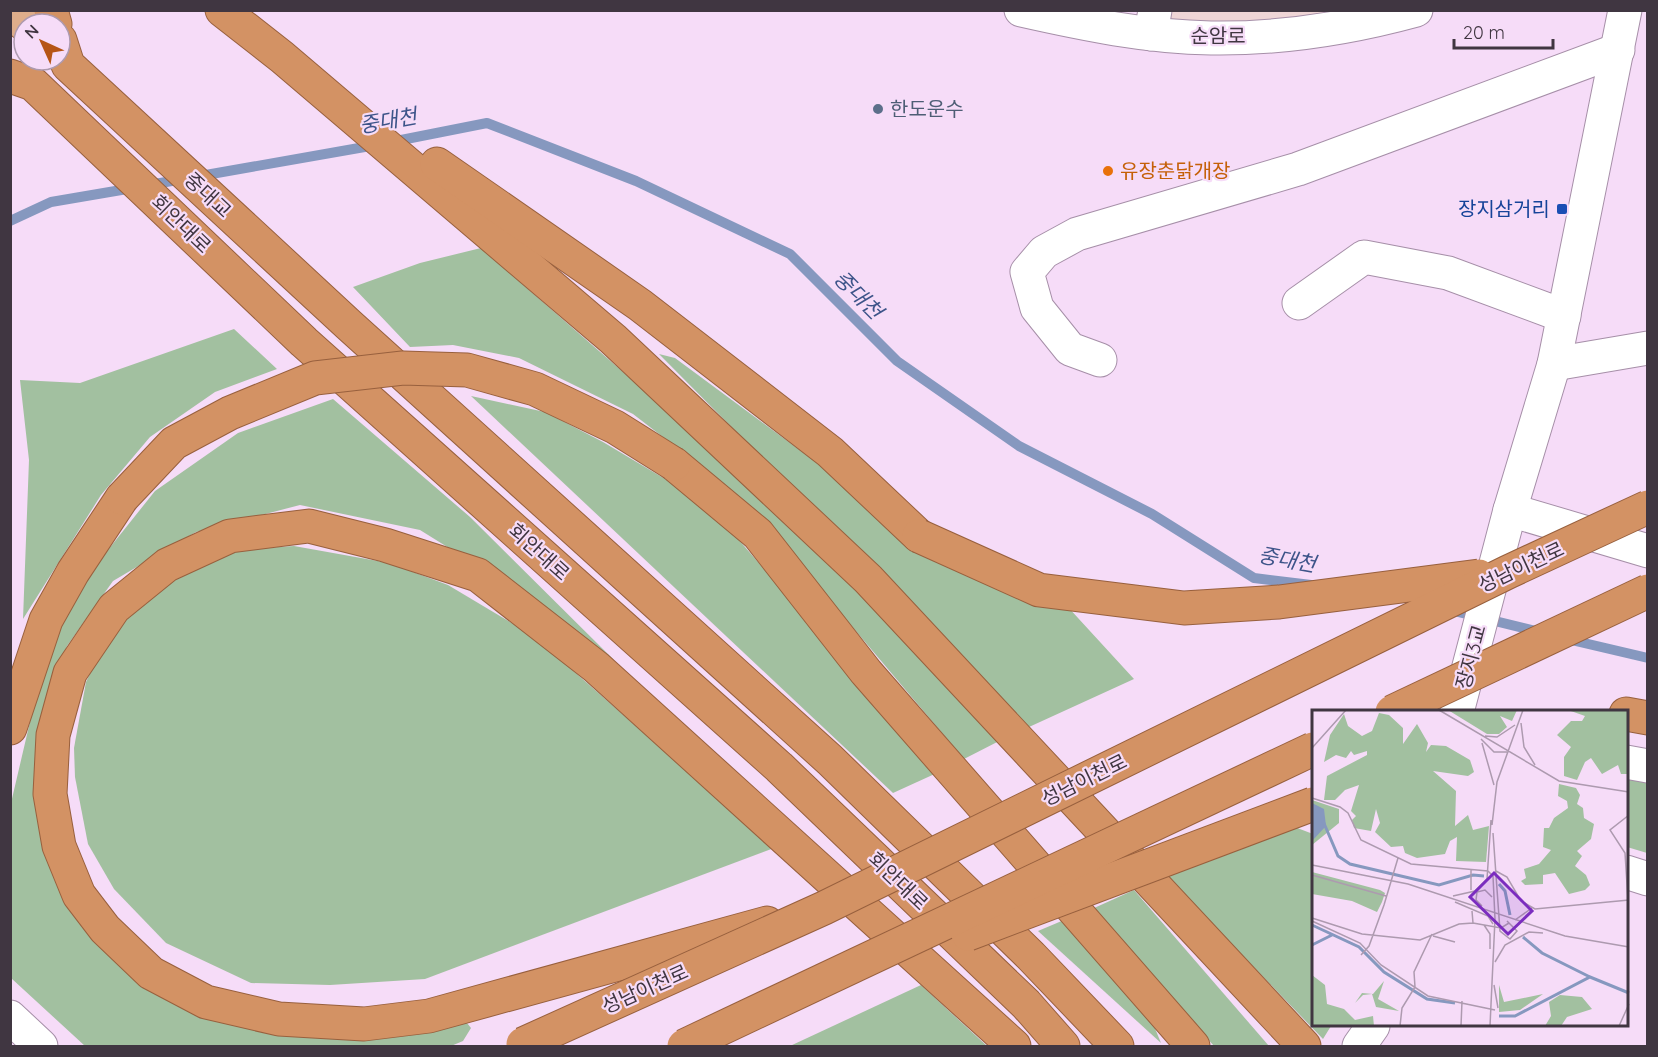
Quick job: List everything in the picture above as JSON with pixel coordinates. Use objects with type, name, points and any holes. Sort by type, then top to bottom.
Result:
[{"type":"highway","points":[[222,10],[282,57],[613,339],[868,579],[1170,900],[1304,1047]]},
{"type":"highway","points":[[282,57],[640,305],[830,452],[919,536],[1039,590],[1184,608],[1279,602],[1508,572]]},
{"type":"highway","name":"중대교","points":[[72,63],[349,325]]},
{"type":"highway","name":"회안대로","points":[[18,74],[304,342],[780,767],[1026,1004],[1063,1047]]},
{"type":"highway","name":"회안대로","points":[[349,325],[830,760],[1031,956],[1116,1047]]},
{"type":"highway","points":[[10,728],[46,620],[73,572],[122,498],[174,443],[230,413],[315,378],[403,368],[467,370],[535,389],[615,427],[674,464],[758,534],[866,672],[1192,1047]]},
{"type":"highway","name":"성남이천로","points":[[520,1045],[824,908],[1508,572],[1647,507]]},
{"type":"highway","points":[[824,908],[429,1016],[364,1024],[279,1019],[206,1002],[151,973],[105,929],[79,895],[59,846],[50,794],[53,735],[70,673],[114,608],[167,565],[230,536],[309,526],[385,544],[478,575],[596,667],[1014,1047]]},
{"type":"highway","points":[[1396,710],[1647,591]]},
{"type":"highway","points":[[1628,714],[1647,718]]},
{"type":"highway","points":[[684,1047],[1312,749]]},
{"type":"highway","points":[[745,1019],[1312,804]]},
{"type":"street","name":"순암로","points":[[1021,10],[1151,18],[1212,38],[1267,36],[1324,30],[1416,10]]},
{"type":"street","name":"장지3교","points":[[1458,706],[1510,510],[1554,364],[1625,10]]},
{"type":"street","points":[[1100,360],[1070,349],[1037,308],[1027,272],[1044,252],[1077,234],[1298,169],[1618,50]]},
{"type":"street","points":[[1299,303],[1364,256],[1448,273],[1564,315]]},
{"type":"street","points":[[1554,364],[1647,348]]},
{"type":"street","points":[[1510,510],[1647,551]]},
{"type":"street","points":[[1628,762],[1647,766]]},
{"type":"street","points":[[1628,873],[1647,879]]},
{"type":"street","points":[[10,1017],[41,1047]]},
{"type":"street","points":[[1359,1047],[1372,1027]]},
{"type":"shaded area","points":[[1155,11],[1416,11],[1151,34]]},
{"type":"green space","points":[[481,248],[686,427],[904,633],[1005,738],[964,759],[811,578],[698,464],[633,414],[519,358],[453,345],[410,347],[353,287],[420,263]]},
{"type":"green space","points":[[234,329],[277,369],[215,392],[150,437],[101,495],[23,619],[29,460],[20,380],[80,383]]},
{"type":"green space","points":[[659,354],[675,358],[919,538],[1056,594],[1134,679],[1029,727]]},
{"type":"green space","points":[[471,396],[545,412],[603,442],[692,495],[732,532],[939,772],[893,793]]},
{"type":"green space","points":[[333,399],[470,517],[615,661],[531,599],[420,530],[300,505],[196,532],[113,581],[67,646],[43,725],[77,915],[206,1015],[463,1018],[471,1028],[463,1041],[451,1046],[85,1046],[11,978],[11,803],[40,679],[76,590],[155,491],[238,433]]},
{"type":"green space","points":[[294,546],[389,563],[448,585],[535,637],[774,848],[425,979],[330,985],[251,983],[166,943],[114,889],[88,844],[75,777],[74,748],[86,682],[108,636],[158,590],[227,550]]},
{"type":"green space","points":[[1628,777],[1647,783],[1647,853],[1628,847]]},
{"type":"green space","points":[[1292,826],[1312,834],[1312,1027],[1330,1027],[1323,1039],[1166,876]]},
{"type":"green space","points":[[1134,890],[1269,1046],[1214,1046],[1092,909]]},
{"type":"green space","points":[[1064,920],[1154,1026],[1161,1043],[1038,931]]},
{"type":"green space","points":[[921,985],[987,1046],[790,1046]]},
{"type":"waterway","name":"중대천","points":[[391,142],[487,123],[636,181],[790,254],[897,361],[1019,446],[1152,514],[1254,578],[1311,585]]},
{"type":"waterway","name":"중대천","points":[[149,185],[376,145]]},
{"type":"waterway","name":"중대천","points":[[10,221],[51,202],[133,188]]},
{"type":"waterway","name":"중대천","points":[[1450,610],[1540,632]]},
{"type":"waterway","name":"중대천","points":[[1567,639],[1648,658]]},
{"type":"place","name":"한도운수","points":[[878,109]]},
{"type":"place","name":"유장춘닭개장","points":[[1108,171]]},
{"type":"place","name":"장지삼거리","points":[[1562,209]]}]
